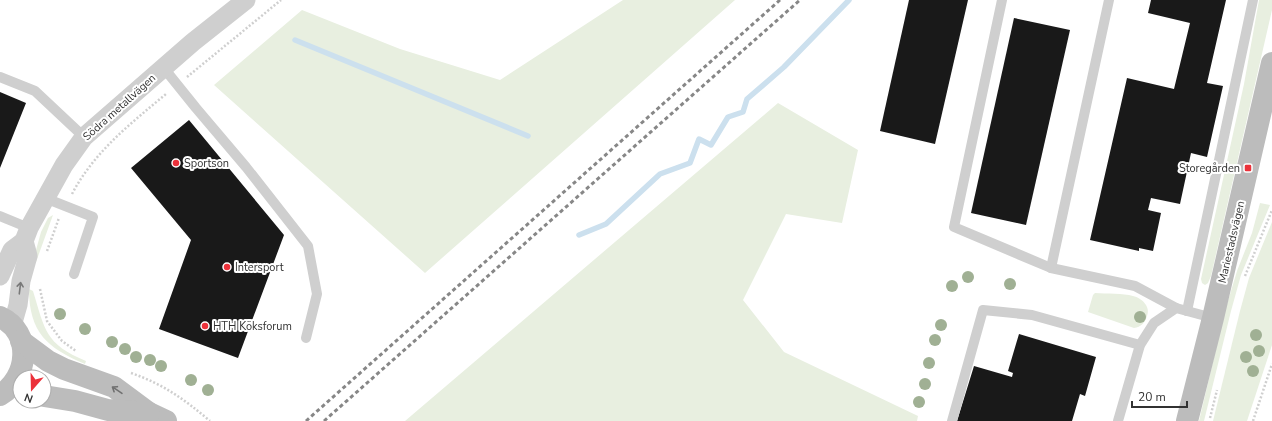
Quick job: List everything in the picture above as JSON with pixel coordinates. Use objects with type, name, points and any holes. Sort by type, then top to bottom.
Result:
[{"type":"street","name":"Södra metallvägen","points":[[0,276],[12,250],[27,234],[64,165],[84,137],[163,67],[246,0]]},
{"type":"street","name":"Mariestadsvägen","points":[[1188,421],[1272,63]]},
{"type":"street","points":[[9,393],[22,369],[24,355],[11,328],[18,305],[21,281],[28,256],[27,234]]},
{"type":"street","points":[[11,328],[48,361],[64,369],[114,387],[157,417]]},
{"type":"street","points":[[52,397],[75,401],[108,410],[157,417]]},
{"type":"lane","points":[[1002,0],[954,227],[1051,268],[1135,286],[1176,308],[1213,318]]},
{"type":"lane","points":[[1051,268],[1109,0]]},
{"type":"lane","points":[[1187,311],[1253,0]]},
{"type":"lane","points":[[163,67],[246,166],[308,246],[316,294],[306,338]]},
{"type":"lane","points":[[0,78],[35,91],[84,137]]},
{"type":"lane","points":[[45,198],[93,217],[74,274]]},
{"type":"lane","points":[[0,216],[27,234]]},
{"type":"lane","points":[[1118,421],[1140,345],[1154,323],[1176,308]]},
{"type":"lane","points":[[952,421],[983,310],[1032,315],[1140,345]]},
{"type":"path","points":[[46,252],[65,206],[80,179],[100,153],[122,130],[281,0]]},
{"type":"path","points":[[1244,278],[1272,210]]},
{"type":"path","points":[[39,286],[47,321],[62,341],[80,353]]},
{"type":"path","points":[[1253,421],[1272,364]]},
{"type":"path","points":[[130,373],[161,386],[180,397],[210,421]]},
{"type":"path","points":[[1209,421],[1218,388]]},
{"type":"green space","points":[[623,0],[735,0],[425,273],[214,85],[302,10],[400,49],[500,80]]},
{"type":"green space","points":[[1259,0],[1272,0],[1272,10],[1211,276],[1208,283],[1205,285],[1202,283],[1201,279],[1244,84]]},
{"type":"green space","points":[[778,103],[858,150],[842,223],[786,214],[743,300],[784,352],[918,416],[917,421],[405,421]]},
{"type":"green space","points":[[1260,203],[1270,205],[1241,275],[1204,421],[1199,421],[1225,311],[1237,271],[1252,233]]},
{"type":"green space","points":[[53,215],[36,262],[33,261],[41,232],[48,218]]},
{"type":"green space","points":[[1272,222],[1272,345],[1247,421],[1213,421],[1249,278]]},
{"type":"green space","points":[[29,289],[33,291],[44,326],[54,342],[72,355],[86,361],[85,364],[60,352],[43,337],[32,317]]},
{"type":"green space","points":[[1095,293],[1125,294],[1140,299],[1145,303],[1148,309],[1145,321],[1141,326],[1134,328],[1088,312]]},
{"type":"building","points":[[909,0],[968,0],[935,144],[880,131]]},
{"type":"building","points":[[1151,0],[1226,0],[1207,83],[1223,86],[1207,157],[1191,153],[1180,204],[1151,198],[1148,210],[1161,213],[1153,251],[1139,248],[1139,251],[1090,240],[1127,78],[1174,89],[1190,23],[1148,13]]},
{"type":"building","points":[[1014,18],[1070,30],[1026,225],[971,213]]},
{"type":"building","points":[[0,92],[26,103],[0,168]]},
{"type":"building","name":"Intersport","points":[[189,120],[284,235],[238,358],[159,329],[191,240],[131,168]]},
{"type":"building","points":[[1019,334],[1096,357],[1085,396],[1080,394],[1072,421],[957,421],[974,366],[1012,377],[1013,373],[1008,371]]},
{"type":"waterway","points":[[579,235],[606,224],[660,174],[690,163],[699,139],[711,145],[728,117],[743,112],[747,99],[784,67],[849,0]]},
{"type":"waterway","points":[[295,40],[528,136]]},
{"type":"railway","points":[[306,421],[780,0]]},
{"type":"railway","points":[[324,421],[800,0]]},
{"type":"place","name":"Sportson","points":[[176,163]]},
{"type":"place","name":"Storegården","points":[[1248,168]]},
{"type":"place","name":"Intersport","points":[[227,267]]},
{"type":"place","name":"HTH Köksforum","points":[[205,326]]}]
